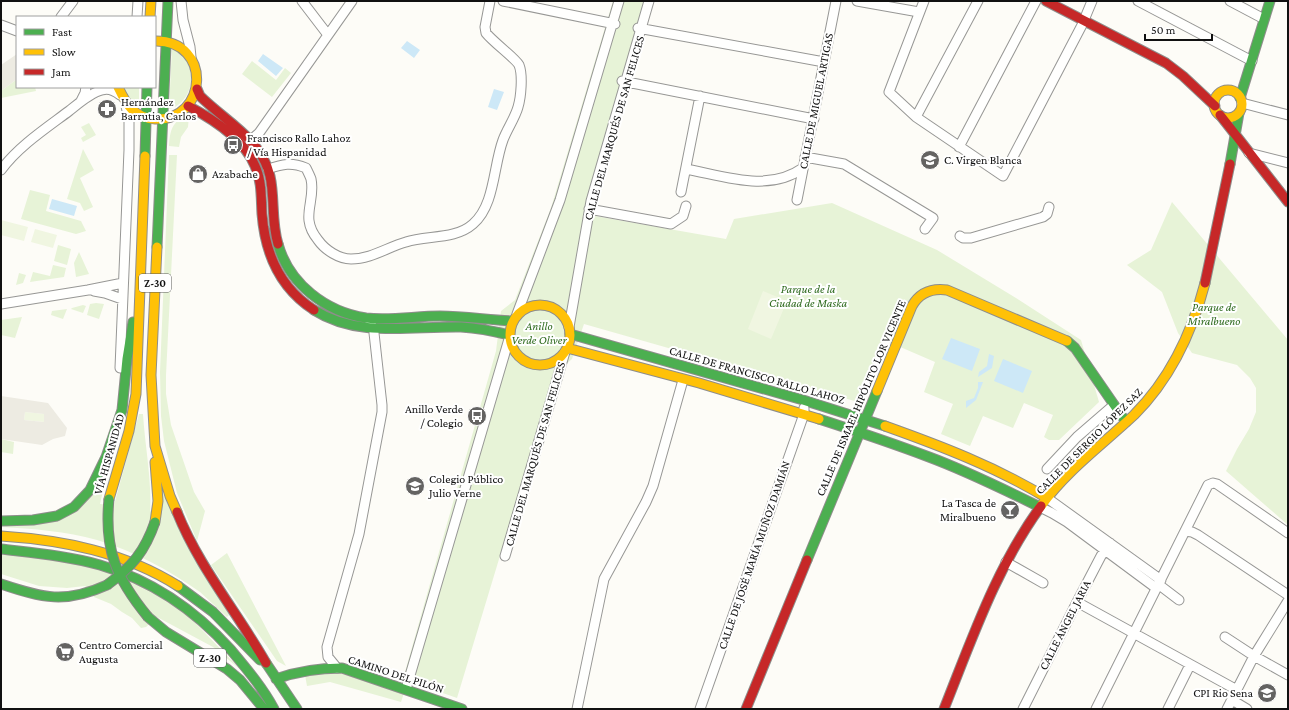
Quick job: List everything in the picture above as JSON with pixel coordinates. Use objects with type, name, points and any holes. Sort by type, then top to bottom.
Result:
[{"type":"main road","points":[[150,16],[151,1]]},
{"type":"main road","name":"Z-30","points":[[1,584],[35,596],[63,599],[79,597],[96,591],[107,586],[132,566],[140,556],[148,541],[155,522],[158,487],[151,375],[168,1]]},
{"type":"main road","points":[[1046,1],[1175,69],[1215,106]]},
{"type":"main road","points":[[1220,115],[1224,118],[1231,118],[1239,113],[1241,100],[1270,1]]},
{"type":"main road","points":[[156,41],[166,41],[177,44],[191,57],[197,72],[197,89],[188,106],[172,117],[162,120]]},
{"type":"main road","name":"VÍA HISPANIDAD","points":[[147,88],[136,400],[129,431],[109,498],[106,525],[112,556],[126,590],[148,618],[166,632],[227,669],[270,708]]},
{"type":"main road","points":[[197,89],[205,101],[252,140],[262,154],[268,169],[271,184],[275,235],[283,259],[292,274],[308,292],[328,306],[343,312],[367,318],[461,316],[515,318]]},
{"type":"main road","name":"VÍA HISPANIDAD","points":[[119,91],[126,106],[138,115],[154,120],[162,120]]},
{"type":"main road","points":[[1241,100],[1235,92],[1225,91],[1218,95],[1215,99],[1215,110],[1288,202]]},
{"type":"main road","points":[[188,106],[205,115],[236,140],[248,152],[255,163],[260,186],[266,244],[276,268],[297,296],[318,313],[344,324],[357,327],[374,329],[440,327],[466,328],[494,331],[509,337]]},
{"type":"main road","name":"CALLE DE SERGIO LÓPEZ SAZ","points":[[944,709],[985,606],[1021,535],[1047,498],[1084,459],[1126,422],[1148,399],[1162,382],[1179,354],[1189,332],[1209,263],[1232,158],[1239,113]]},
{"type":"main road","points":[[1232,158],[1240,153],[1249,153]]},
{"type":"main road","points":[[1,522],[44,518],[57,515],[71,509],[79,503],[92,485],[113,437],[123,407],[128,352],[140,278]]},
{"type":"main road","name":"CALLE DE ISMAEL HIPÓLITO LOR VICENTE","points":[[746,709],[914,302],[922,293],[938,288],[947,290],[1065,339],[1075,348],[1126,422]]},
{"type":"main road","points":[[538,304],[548,305],[558,310],[565,317],[570,330],[566,350],[553,362],[545,365],[530,364],[521,359],[512,347],[509,337],[515,318],[523,309],[538,304]]},
{"type":"main road","name":"CALLE DE FRANCISCO RALLO LAHOZ","points":[[570,330],[865,419],[966,457],[1019,481],[1047,498]]},
{"type":"main road","name":"CALLE DE FRANCISCO RALLO LAHOZ","points":[[566,350],[683,380],[804,414],[860,432],[951,466],[1040,507]]},
{"type":"main road","name":"Z-30","points":[[155,446],[170,496],[193,548],[207,572],[250,636],[270,671]]},
{"type":"main road","points":[[1,536],[44,540],[99,551],[121,558],[161,576],[206,606],[221,620],[270,671],[297,709]]},
{"type":"main road","points":[[1,549],[62,557],[100,565],[137,578],[161,591],[179,602],[212,628],[244,665],[270,708]]},
{"type":"main road","name":"CAMINO DEL PILÓN","points":[[276,679],[296,672],[322,668],[337,668],[374,678],[462,709]]},
{"type":"street","points":[[62,16],[73,1]]},
{"type":"street","points":[[137,16],[138,1]]},
{"type":"street","points":[[181,1],[183,20],[191,57]]},
{"type":"street","points":[[302,1],[328,35]]},
{"type":"street","points":[[252,140],[352,1]]},
{"type":"street","points":[[268,169],[286,164],[296,164],[306,168],[311,178],[312,190],[308,214],[311,228],[317,240],[326,248],[339,256],[350,259],[363,258],[406,242],[460,233],[473,224],[484,211],[489,197],[502,141],[518,109],[520,95],[519,65],[486,33],[485,27],[490,1]]},
{"type":"street","points":[[503,1],[614,23]]},
{"type":"street","points":[[515,318],[560,200],[614,23],[619,1]]},
{"type":"street","name":"CALLE DEL MARQUÉS DE SAN FELICES","points":[[570,330],[589,210],[624,82],[649,1]]},
{"type":"street","name":"CALLE DE MIGUEL ARTIGAS","points":[[797,200],[836,1]]},
{"type":"street","points":[[857,1],[919,12]]},
{"type":"street","points":[[924,1],[889,92],[916,117],[1003,176],[1092,1]]},
{"type":"street","points":[[916,117],[978,1]]},
{"type":"street","points":[[959,147],[1036,1]]},
{"type":"street","points":[[1138,1],[1252,61]]},
{"type":"street","points":[[1230,1],[1264,19]]},
{"type":"street","points":[[1,25],[16,31]]},
{"type":"street","points":[[640,28],[824,62]]},
{"type":"street","points":[[624,82],[814,119]]},
{"type":"street","points":[[80,102],[86,88]]},
{"type":"street","points":[[1,170],[22,147],[80,102],[103,90],[119,91]]},
{"type":"street","points":[[681,192],[700,96]]},
{"type":"street","points":[[1241,100],[1288,115]]},
{"type":"street","name":"VÍA HISPANIDAD","points":[[113,437],[119,377],[129,120],[126,106]]},
{"type":"street","points":[[129,120],[145,137]]},
{"type":"street","points":[[1249,153],[1288,163]]},
{"type":"street","points":[[806,157],[844,164],[932,218],[924,229]]},
{"type":"street","points":[[686,169],[758,182],[790,176],[803,168]]},
{"type":"street","points":[[589,210],[671,224],[683,216],[686,206]]},
{"type":"street","points":[[960,236],[963,238],[971,238],[1043,217],[1047,214],[1049,206]]},
{"type":"street","points":[[1,304],[122,283]]},
{"type":"street","points":[[88,290],[105,292],[122,299]]},
{"type":"street","points":[[337,668],[328,657],[327,647],[359,534],[382,408],[374,329],[367,318]]},
{"type":"street","points":[[406,689],[509,337]]},
{"type":"street","name":"CALLE DEL MARQUÉS DE SAN FELICES","points":[[505,556],[566,350]]},
{"type":"street","points":[[577,709],[604,579],[646,502],[653,486],[683,380]]},
{"type":"street","name":"CALLE DE JOSÉ MARÍA MUÑOZ DAMIÁN","points":[[700,709],[804,414],[803,400]]},
{"type":"street","points":[[1047,469],[1077,437],[1114,405]]},
{"type":"street","points":[[1096,709],[1207,486],[1213,483],[1288,533]]},
{"type":"street","name":"CALLE DE FRANCISCO RALLO LAHOZ","points":[[1047,498],[1107,546],[1179,600]]},
{"type":"street","name":"CALLE DE FRANCISCO RALLO LAHOZ","points":[[1040,507],[1107,546]]},
{"type":"street","points":[[1185,532],[1192,532],[1198,535],[1288,595]]},
{"type":"street","name":"CALLE ÁNGEL JARIA","points":[[1023,709],[1107,546]]},
{"type":"street","points":[[1006,562],[1043,583]]},
{"type":"street","points":[[1227,709],[1254,656],[1288,601]]},
{"type":"street","points":[[1077,602],[1237,690]]},
{"type":"street","points":[[1225,637],[1254,656],[1288,675]]},
{"type":"street","points":[[1168,709],[1190,664]]},
{"type":"street","points":[[1232,700],[1247,709]]},
{"type":"green space","name":"Parque de la Ciudad de Maska","points":[[613,1],[653,1],[595,216],[726,239],[734,219],[832,203],[937,250],[1081,340],[1099,402],[1059,440],[1049,440],[1044,437],[1053,415],[1024,403],[1013,428],[983,416],[970,446],[941,434],[953,404],[924,392],[935,362],[884,340],[858,402],[584,324],[572,359],[555,374],[457,698],[403,679],[496,351],[501,311],[515,300],[551,208]]},
{"type":"green space","points":[[172,47],[186,60],[191,72],[191,84],[183,101],[177,106],[169,109]]},
{"type":"green space","points":[[252,61],[276,80],[285,68],[291,73],[272,97],[242,74]]},
{"type":"green space","points":[[16,80],[16,88],[35,88],[36,91],[1,98],[1,91]]},
{"type":"green space","points":[[123,88],[139,88],[139,106],[128,99]]},
{"type":"green space","points":[[184,116],[189,116],[188,127],[181,137],[179,147],[169,146],[174,125]]},
{"type":"green space","points":[[89,123],[96,135],[83,142],[81,138],[86,135],[81,127]]},
{"type":"green space","points":[[83,149],[94,170],[80,178],[93,207],[84,211],[80,203],[67,199]]},
{"type":"green space","points":[[169,155],[177,155],[166,394],[171,425],[194,492],[205,511],[197,541],[177,493],[164,441],[161,416],[160,372]]},
{"type":"green space","points":[[30,190],[50,195],[46,211],[81,221],[86,231],[76,234],[21,219]]},
{"type":"green space","name":"Parque de Miralbueno","points":[[1172,202],[1288,340],[1288,525],[1226,471],[1249,429],[1256,412],[1256,388],[1250,378],[1237,365],[1192,353],[1178,333],[1162,292],[1127,265],[1151,250]]},
{"type":"green space","points":[[1,220],[28,227],[24,241],[1,235]]},
{"type":"green space","points":[[35,229],[57,235],[53,248],[31,242]]},
{"type":"green space","points":[[58,245],[71,249],[67,265],[54,261]]},
{"type":"green space","points":[[79,252],[89,274],[76,277],[74,263]]},
{"type":"green space","points":[[53,265],[66,268],[64,277],[30,282],[33,272],[50,276]]},
{"type":"green space","points":[[19,273],[26,275],[23,283],[16,285]]},
{"type":"green space","points":[[763,291],[787,301],[771,339],[748,329]]},
{"type":"green space","points":[[90,304],[104,304],[99,319],[87,315]]},
{"type":"green space","points":[[83,305],[86,306],[83,313],[71,309],[72,308]]},
{"type":"green space","points":[[67,309],[63,319],[51,315],[52,311]]},
{"type":"green space","points":[[22,317],[15,338],[1,335],[1,320]]},
{"type":"green space","points":[[25,412],[45,414],[44,422],[24,420]]},
{"type":"green space","points":[[139,414],[143,414],[149,476],[150,512],[162,487],[229,615],[227,617],[200,592],[188,584],[138,555],[111,544],[61,532],[1,527],[53,517],[103,477],[105,482],[100,504],[114,505]]},
{"type":"green space","points":[[1,439],[14,442],[13,454],[1,452]]},
{"type":"green space","points":[[1,552],[94,565],[176,603],[241,670],[213,647],[157,617],[146,627],[141,628],[132,618],[111,604],[94,597],[85,586],[67,588],[39,586],[1,574]]},
{"type":"green space","points":[[227,553],[286,666],[277,661],[211,565]]},
{"type":"green space","points":[[330,670],[404,693],[401,702],[330,682],[307,686],[305,675]]},
{"type":"shaded area","points":[[16,55],[16,80],[1,91],[1,65]]},
{"type":"shaded area","points":[[1,396],[48,403],[67,428],[65,436],[53,439],[42,445],[1,439]],"holes":[[[25,412],[44,414],[44,422],[24,420]]]},
{"type":"water","points":[[407,41],[420,50],[414,58],[401,48]]},
{"type":"water","points":[[263,54],[283,68],[276,76],[258,61]]},
{"type":"water","points":[[494,89],[504,92],[497,110],[488,107]]},
{"type":"water","points":[[52,199],[77,206],[74,216],[49,209]]},
{"type":"water","points":[[951,338],[980,349],[972,371],[942,359]]},
{"type":"water","points":[[989,354],[994,356],[992,368],[978,377],[979,372],[987,366]]},
{"type":"water","points":[[1003,359],[1032,371],[1023,393],[994,381]]},
{"type":"water","points":[[978,382],[983,382],[976,400],[966,408],[966,401],[974,398],[978,388]]},
{"type":"traffic: fast","points":[[157,247],[168,1]]},
{"type":"traffic: fast","points":[[1240,98],[1270,1]]},
{"type":"traffic: fast","points":[[145,156],[147,88]]},
{"type":"traffic: fast","points":[[1230,164],[1239,113]]},
{"type":"traffic: fast","points":[[278,244],[283,258],[291,272],[311,294],[337,310],[351,315],[375,319],[440,316],[513,321]]},
{"type":"traffic: fast","points":[[314,310],[331,319],[367,327],[385,329],[461,327],[509,335]]},
{"type":"traffic: fast","points":[[1,521],[33,520],[57,516],[74,507],[90,490],[106,457],[122,410],[127,359],[133,322]]},
{"type":"traffic: fast","points":[[570,334],[803,400],[885,426]]},
{"type":"traffic: fast","points":[[1067,341],[1075,348],[1126,422]]},
{"type":"traffic: fast","points":[[807,560],[877,391]]},
{"type":"traffic: fast","points":[[819,419],[943,462],[985,480],[1040,507]]},
{"type":"traffic: fast","points":[[109,499],[108,533],[115,562],[120,576],[148,617]]},
{"type":"traffic: fast","points":[[107,585],[124,572],[137,558],[147,542],[155,522]]},
{"type":"traffic: fast","points":[[1,549],[76,559],[100,565],[119,571],[155,588],[172,598],[203,622],[231,650],[265,693],[274,709]]},
{"type":"traffic: fast","points":[[1,584],[29,593],[54,597],[79,595],[107,585]]},
{"type":"traffic: fast","points":[[178,586],[213,612],[260,660]]},
{"type":"traffic: fast","points":[[148,617],[166,632],[227,669],[240,680],[264,709]]},
{"type":"traffic: fast","points":[[266,663],[297,709]]},
{"type":"traffic: fast","points":[[276,679],[309,670],[342,668],[462,709]]},
{"type":"traffic: slow","points":[[150,16],[151,1]]},
{"type":"traffic: slow","points":[[118,88],[124,99],[132,109],[141,116],[155,119],[173,116],[186,108],[194,95],[197,81],[194,66],[187,53],[174,44],[156,41]]},
{"type":"traffic: slow","points":[[1228,90],[1238,94],[1242,104],[1238,114],[1228,118],[1218,114],[1214,104],[1218,94],[1228,90]]},
{"type":"traffic: slow","points":[[109,499],[129,431],[136,394],[145,156]]},
{"type":"traffic: slow","points":[[157,247],[151,375],[155,446],[170,496],[177,512]]},
{"type":"traffic: slow","points":[[1041,506],[1073,469],[1134,415],[1147,401],[1169,371],[1178,354],[1200,302],[1205,283]]},
{"type":"traffic: slow","points":[[877,391],[912,306],[919,297],[931,290],[947,290],[1067,341]]},
{"type":"traffic: slow","points":[[534,305],[546,305],[562,313],[568,323],[570,335],[568,347],[562,357],[546,365],[534,365],[518,357],[510,341],[510,329],[518,313],[534,305]]},
{"type":"traffic: slow","points":[[567,348],[699,383],[819,419]]},
{"type":"traffic: slow","points":[[885,426],[968,458],[1008,476],[1047,498]]},
{"type":"traffic: slow","points":[[155,462],[158,501],[155,522]]},
{"type":"traffic: slow","points":[[1,536],[70,545],[115,556],[136,564],[178,586]]},
{"type":"traffic: jam","points":[[1046,1],[1166,63],[1183,76],[1215,106]]},
{"type":"traffic: jam","points":[[197,89],[200,96],[251,141],[259,151],[270,176],[274,227],[278,244]]},
{"type":"traffic: jam","points":[[188,106],[227,131],[236,139],[250,156],[259,178],[264,228],[271,256],[283,280],[302,301],[314,310]]},
{"type":"traffic: jam","points":[[1220,115],[1288,202]]},
{"type":"traffic: jam","points":[[1205,283],[1230,164]]},
{"type":"traffic: jam","points":[[944,709],[986,604],[1011,554],[1041,506]]},
{"type":"traffic: jam","points":[[177,512],[196,552],[266,663]]},
{"type":"traffic: jam","points":[[746,709],[807,560]]},
{"type":"place","name":"Hernández Barrutia, Carlos","points":[[107,109]]},
{"type":"place","name":"Francisco Rallo Lahoz / Vía Hispanidad","points":[[233,145]]},
{"type":"place","name":"C. Virgen Blanca","points":[[930,160]]},
{"type":"place","name":"Azabache","points":[[198,174]]},
{"type":"place","name":"Anillo Verde / Colegio","points":[[477,416]]},
{"type":"place","name":"Colegio Público Julio Verne","points":[[415,486]]},
{"type":"place","name":"La Tasca de Miralbueno","points":[[1010,510]]},
{"type":"place","name":"Centro Comercial Augusta","points":[[65,652]]},
{"type":"place","name":"CPI Rio Sena","points":[[1267,693]]},
{"type":"park label","name":"Anillo Verde Oliver","points":[[539,333]]}]
